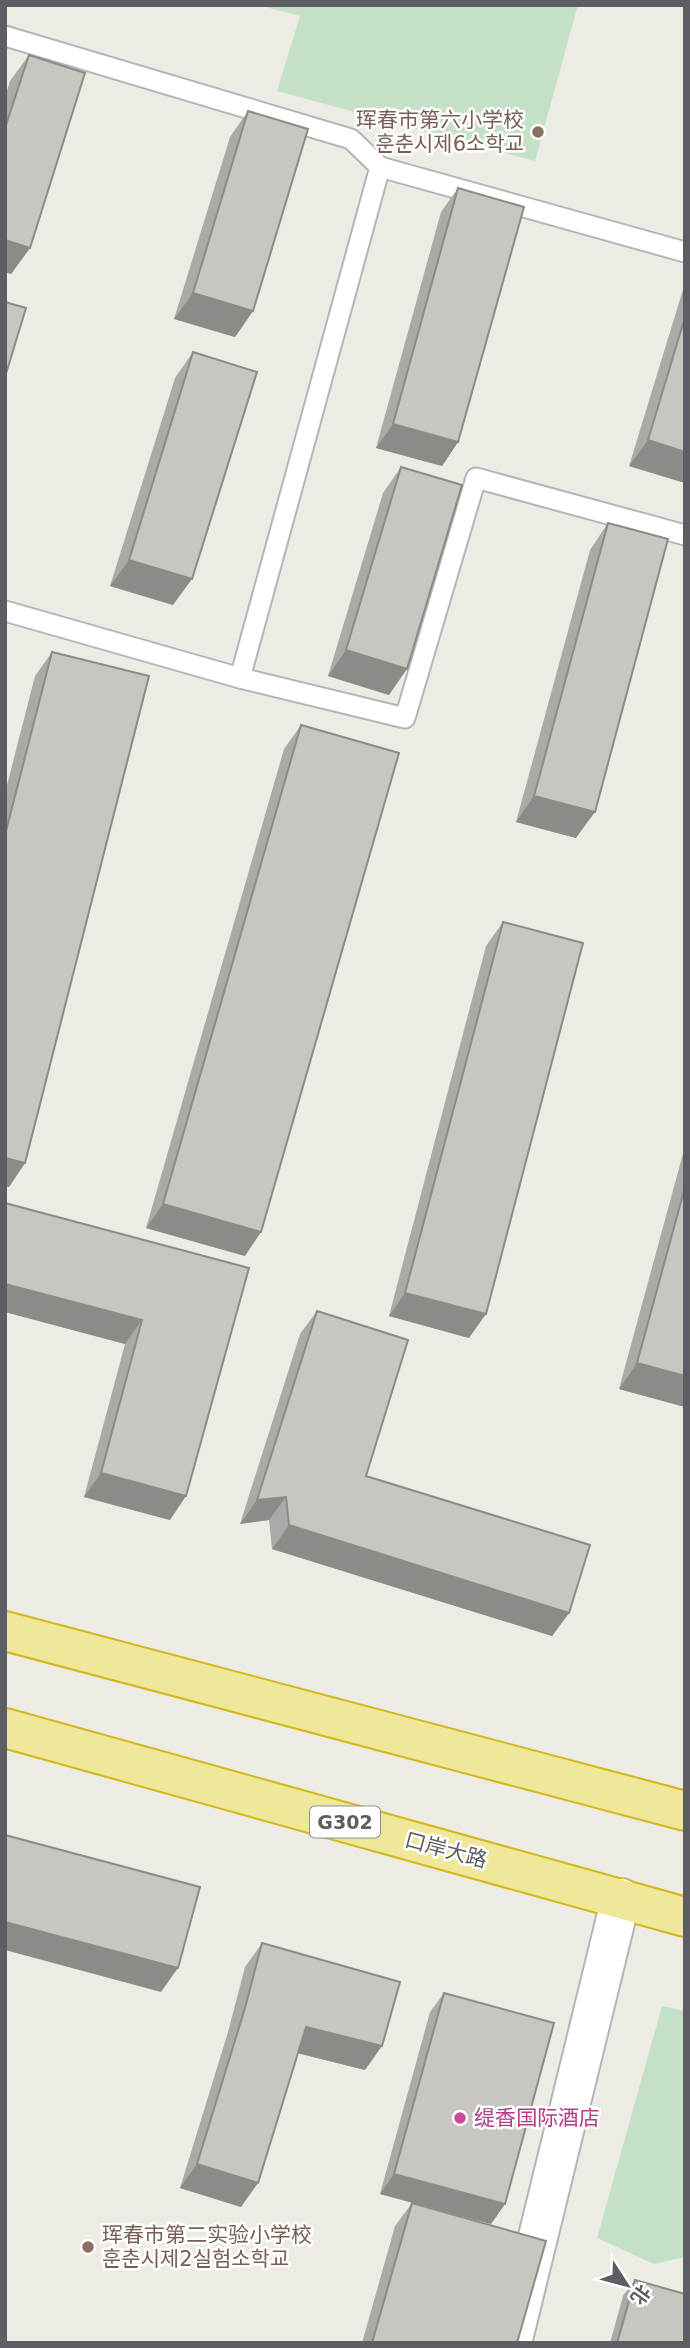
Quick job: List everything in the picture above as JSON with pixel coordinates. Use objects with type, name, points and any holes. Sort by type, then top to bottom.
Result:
[{"type":"highway","points":[[5,1631],[685,1811]]},
{"type":"highway","name":"口岸大路","points":[[5,1728],[685,1917]]},
{"type":"street","points":[[512,2343],[621,1898]]},
{"type":"lane","points":[[5,36],[351,139],[380,167],[685,252]]},
{"type":"lane","points":[[240,678],[380,167]]},
{"type":"lane","points":[[5,611],[240,678],[405,718],[476,478],[685,535]]},
{"type":"green space","points":[[258,5],[578,5],[535,161],[277,91],[300,16]]},
{"type":"green space","points":[[662,2006],[685,2011],[685,2257],[654,2264],[597,2238]]},
{"type":"building","points":[[29,55],[85,73],[30,248],[5,240],[5,128]]},
{"type":"building","points":[[248,111],[308,129],[253,311],[193,293]]},
{"type":"building","points":[[458,188],[524,207],[458,442],[393,424]]},
{"type":"building","points":[[5,302],[26,308],[5,377]]},
{"type":"building","points":[[685,317],[685,452],[648,440]]},
{"type":"building","points":[[193,352],[257,372],[192,579],[129,560]]},
{"type":"building","points":[[401,467],[462,485],[407,669],[346,650]]},
{"type":"building","points":[[608,523],[668,539],[595,812],[534,796]]},
{"type":"building","points":[[52,652],[149,676],[25,1163],[5,1158],[5,835]]},
{"type":"building","points":[[301,725],[399,753],[261,1232],[163,1204]]},
{"type":"building","points":[[503,922],[583,943],[486,1314],[405,1293]]},
{"type":"building","points":[[685,1187],[685,1376],[637,1363]]},
{"type":"building","points":[[5,1203],[249,1268],[186,1496],[101,1473],[142,1320],[5,1284]]},
{"type":"building","points":[[317,1311],[408,1340],[366,1476],[590,1545],[569,1613],[289,1525],[286,1497],[257,1500]]},
{"type":"building","points":[[5,1835],[200,1887],[178,1968],[5,1922]]},
{"type":"building","points":[[262,1943],[400,1982],[382,2046],[306,2027],[258,2183],[197,2164]]},
{"type":"building","name":"缇香国际酒店","points":[[444,1993],[554,2023],[505,2204],[394,2174]]},
{"type":"building","points":[[412,2203],[546,2241],[517,2343],[372,2343]]},
{"type":"building","points":[[635,2280],[685,2294],[685,2343],[617,2343]]},
{"type":"place","name":"珲春市第六小学校 훈춘시제6소학교","points":[[538,132]]},
{"type":"place","name":"缇香国际酒店","points":[[460,2118]]},
{"type":"place","name":"珲春市第二实验小学校 훈춘시제2실험소학교","points":[[88,2247]]}]
